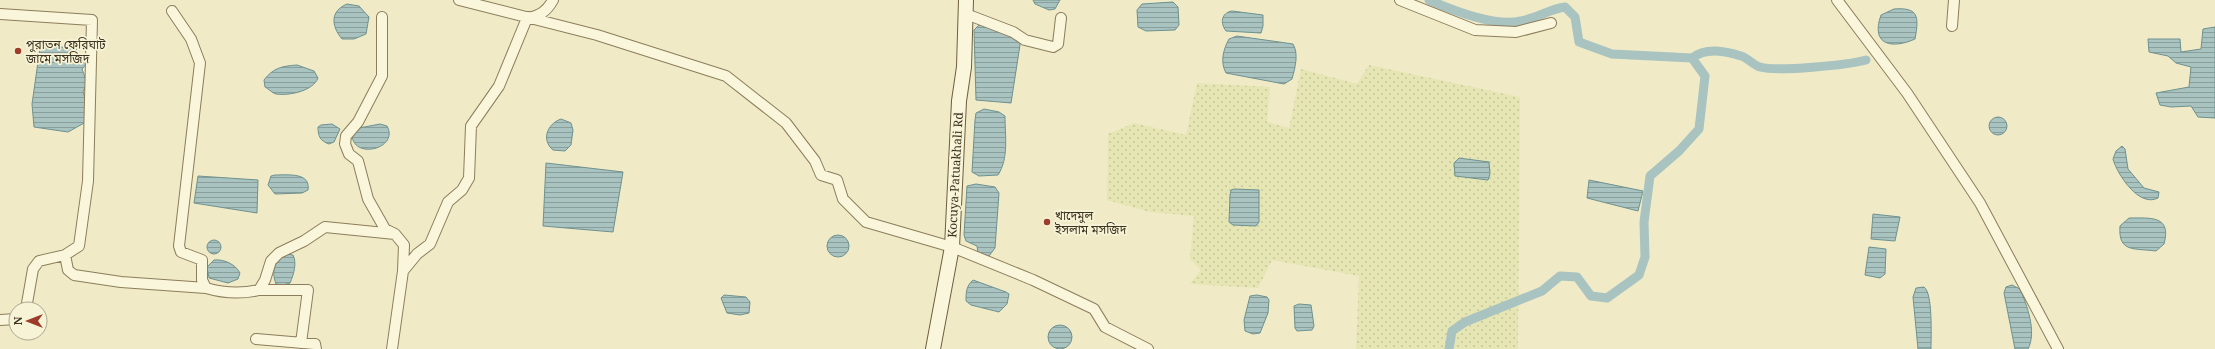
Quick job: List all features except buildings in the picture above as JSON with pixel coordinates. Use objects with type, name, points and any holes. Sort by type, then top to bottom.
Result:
[{"type":"main road","name":"Kocuya-Patuakhali Rd","points":[[933,349],[952,247],[966,7]]},
{"type":"street","points":[[459,0],[527,18],[597,34],[726,76],[786,123],[815,161],[821,175],[838,180],[843,199],[866,222],[952,247],[1033,280],[1094,309],[1105,327],[1148,349]]},
{"type":"street","points":[[527,18],[537,16],[544,12],[554,0]]},
{"type":"street","points":[[1400,0],[1475,30],[1516,32],[1551,23]]},
{"type":"street","points":[[1837,0],[1907,93],[1980,203],[2058,349]]},
{"type":"street","points":[[1952,26],[1954,0]]},
{"type":"street","points":[[966,7],[1025,40],[1053,46],[1058,44],[1061,18]]},
{"type":"street","points":[[172,11],[191,39],[200,64],[179,246],[181,252],[202,260],[202,280],[206,288]]},
{"type":"street","points":[[0,14],[92,20],[88,182],[79,246],[65,255],[39,261],[33,269],[27,301]]},
{"type":"street","points":[[382,17],[382,76],[358,122],[346,136],[345,144],[349,154],[358,161],[368,199],[385,229],[395,234],[404,245],[403,271],[392,349]]},
{"type":"street","points":[[403,271],[417,254],[430,244],[448,202],[462,190],[469,178],[471,126],[499,86],[527,18]]},
{"type":"street","points":[[259,290],[265,280],[271,261],[278,253],[304,241],[325,227],[395,234]]},
{"type":"street","points":[[65,255],[68,270],[74,275],[121,282],[206,288],[214,291],[245,293],[259,290],[308,290],[301,343]]},
{"type":"street","points":[[256,339],[316,344],[316,349]]},
{"type":"green space","points":[[1369,65],[1520,97],[1518,349],[1356,349],[1359,276],[1272,260],[1258,288],[1190,284],[1201,270],[1190,259],[1194,216],[1150,212],[1107,200],[1108,134],[1134,123],[1186,135],[1197,83],[1270,87],[1267,122],[1289,128],[1301,69],[1357,84]]},
{"type":"water","points":[[1033,0],[1060,0],[1055,9],[1049,10],[1035,4]]},
{"type":"water","points":[[1173,2],[1178,7],[1179,25],[1175,30],[1146,31],[1138,27],[1137,10],[1142,4]]},
{"type":"water","points":[[347,4],[359,6],[369,17],[366,34],[354,39],[342,39],[334,24],[335,15],[341,7]]},
{"type":"water","points":[[1894,9],[1902,9],[1913,12],[1917,19],[1915,39],[1899,44],[1892,44],[1881,39],[1878,25],[1881,15]]},
{"type":"water","points":[[1232,11],[1263,15],[1263,26],[1261,33],[1226,31],[1222,22],[1224,16],[1228,12]]},
{"type":"water","points":[[979,25],[993,27],[1019,37],[1020,45],[1011,103],[976,100],[974,30]]},
{"type":"water","points":[[2215,27],[2215,118],[2198,117],[2191,106],[2171,107],[2160,105],[2156,93],[2189,87],[2191,67],[2176,63],[2168,56],[2149,52],[2148,39],[2180,39],[2181,52],[2201,49],[2203,29]]},
{"type":"water","points":[[1237,36],[1293,44],[1296,57],[1292,79],[1284,84],[1226,73],[1223,65],[1225,47],[1229,39]]},
{"type":"water","points":[[40,48],[76,48],[77,54],[87,55],[87,63],[82,69],[87,83],[83,92],[87,104],[86,122],[68,132],[34,127],[32,104]]},
{"type":"water","points":[[297,65],[314,71],[318,78],[315,83],[300,92],[287,94],[276,94],[265,87],[264,80],[274,70],[282,67]]},
{"type":"water","points":[[984,109],[999,112],[1005,116],[1005,154],[1004,161],[998,175],[979,176],[972,172],[976,113]]},
{"type":"water","points":[[1998,117],[2002,118],[2006,122],[2006,130],[2002,134],[1998,135],[1994,134],[1990,130],[1989,126],[1990,122],[1994,118]]},
{"type":"water","points":[[561,119],[571,123],[573,130],[571,145],[565,151],[553,150],[547,142],[547,133],[549,128],[556,121]]},
{"type":"water","points":[[332,124],[340,129],[334,142],[329,144],[320,138],[318,127],[321,125]]},
{"type":"water","points":[[380,124],[387,126],[389,134],[387,141],[381,146],[374,149],[366,149],[359,147],[354,142],[352,133],[359,128]]},
{"type":"water","points":[[2122,146],[2125,149],[2128,169],[2144,188],[2159,192],[2158,198],[2151,200],[2136,194],[2124,181],[2113,159],[2116,151]]},
{"type":"water","points":[[1459,158],[1489,162],[1490,174],[1488,180],[1455,176],[1454,163]]},
{"type":"water","points":[[546,163],[623,172],[613,232],[543,226]]},
{"type":"water","points":[[292,175],[302,177],[308,184],[308,190],[302,193],[275,194],[268,185],[271,176]]},
{"type":"water","points":[[198,176],[258,180],[257,213],[194,203]]},
{"type":"water","points":[[1589,180],[1643,191],[1638,211],[1587,198]]},
{"type":"water","points":[[976,184],[995,187],[999,193],[995,248],[989,256],[978,253],[977,246],[966,241],[964,235],[967,186]]},
{"type":"water","points":[[1231,190],[1259,190],[1259,222],[1256,226],[1233,225],[1229,222],[1230,195]]},
{"type":"water","points":[[1873,214],[1900,217],[1895,241],[1871,239]]},
{"type":"water","points":[[2129,218],[2151,219],[2162,223],[2165,228],[2166,235],[2164,244],[2156,251],[2129,248],[2122,241],[2120,226]]},
{"type":"water","points":[[838,235],[846,238],[849,246],[846,254],[838,257],[830,254],[827,246],[830,238]]},
{"type":"water","points":[[211,240],[217,240],[221,244],[221,250],[217,254],[211,254],[207,250],[207,244]]},
{"type":"water","points":[[1869,247],[1886,249],[1885,274],[1880,278],[1865,275]]},
{"type":"water","points":[[287,254],[293,255],[295,261],[290,283],[283,285],[276,284],[274,270],[276,263]]},
{"type":"water","points":[[214,260],[225,261],[235,267],[240,273],[238,279],[228,283],[209,278],[207,267]]},
{"type":"water","points":[[973,280],[1009,294],[1007,304],[999,312],[971,305],[966,301],[966,295],[968,287]]},
{"type":"water","points":[[2012,285],[2020,289],[2030,319],[2032,335],[2028,349],[2015,349],[2004,293],[2006,287]]},
{"type":"water","points":[[1924,287],[1927,291],[1930,306],[1931,349],[1918,349],[1913,297],[1916,288]]},
{"type":"water","points":[[724,295],[746,297],[750,302],[749,313],[740,315],[727,313],[721,298]]},
{"type":"water","points":[[1257,295],[1267,297],[1269,300],[1268,313],[1260,333],[1253,334],[1245,331],[1244,320],[1250,296]]},
{"type":"water","points":[[1299,304],[1311,305],[1314,326],[1312,330],[1297,331],[1295,328],[1294,306]]},
{"type":"water","points":[[1060,325],[1065,326],[1071,332],[1071,342],[1065,348],[1060,349],[1055,348],[1049,342],[1048,337],[1049,332],[1055,326]]},
{"type":"waterway","points":[[1429,0],[1462,13],[1499,22],[1521,21],[1565,7],[1575,17],[1579,42],[1612,54],[1692,58],[1705,76],[1699,129],[1679,151],[1650,176],[1644,222],[1645,257],[1639,275],[1607,298],[1591,296],[1577,277],[1560,276],[1542,291],[1465,322],[1452,331],[1449,349]]},
{"type":"waterway","points":[[1692,58],[1703,52],[1716,51],[1744,57],[1760,67],[1781,69],[1829,66],[1866,60]]},
{"type":"place","name":"পুরাতন ফেরিঘাট জামে মসজিদ","points":[[18,51]]},
{"type":"place","name":"খাদেমুল ইসলাম মসজিদ","points":[[1047,222]]}]
